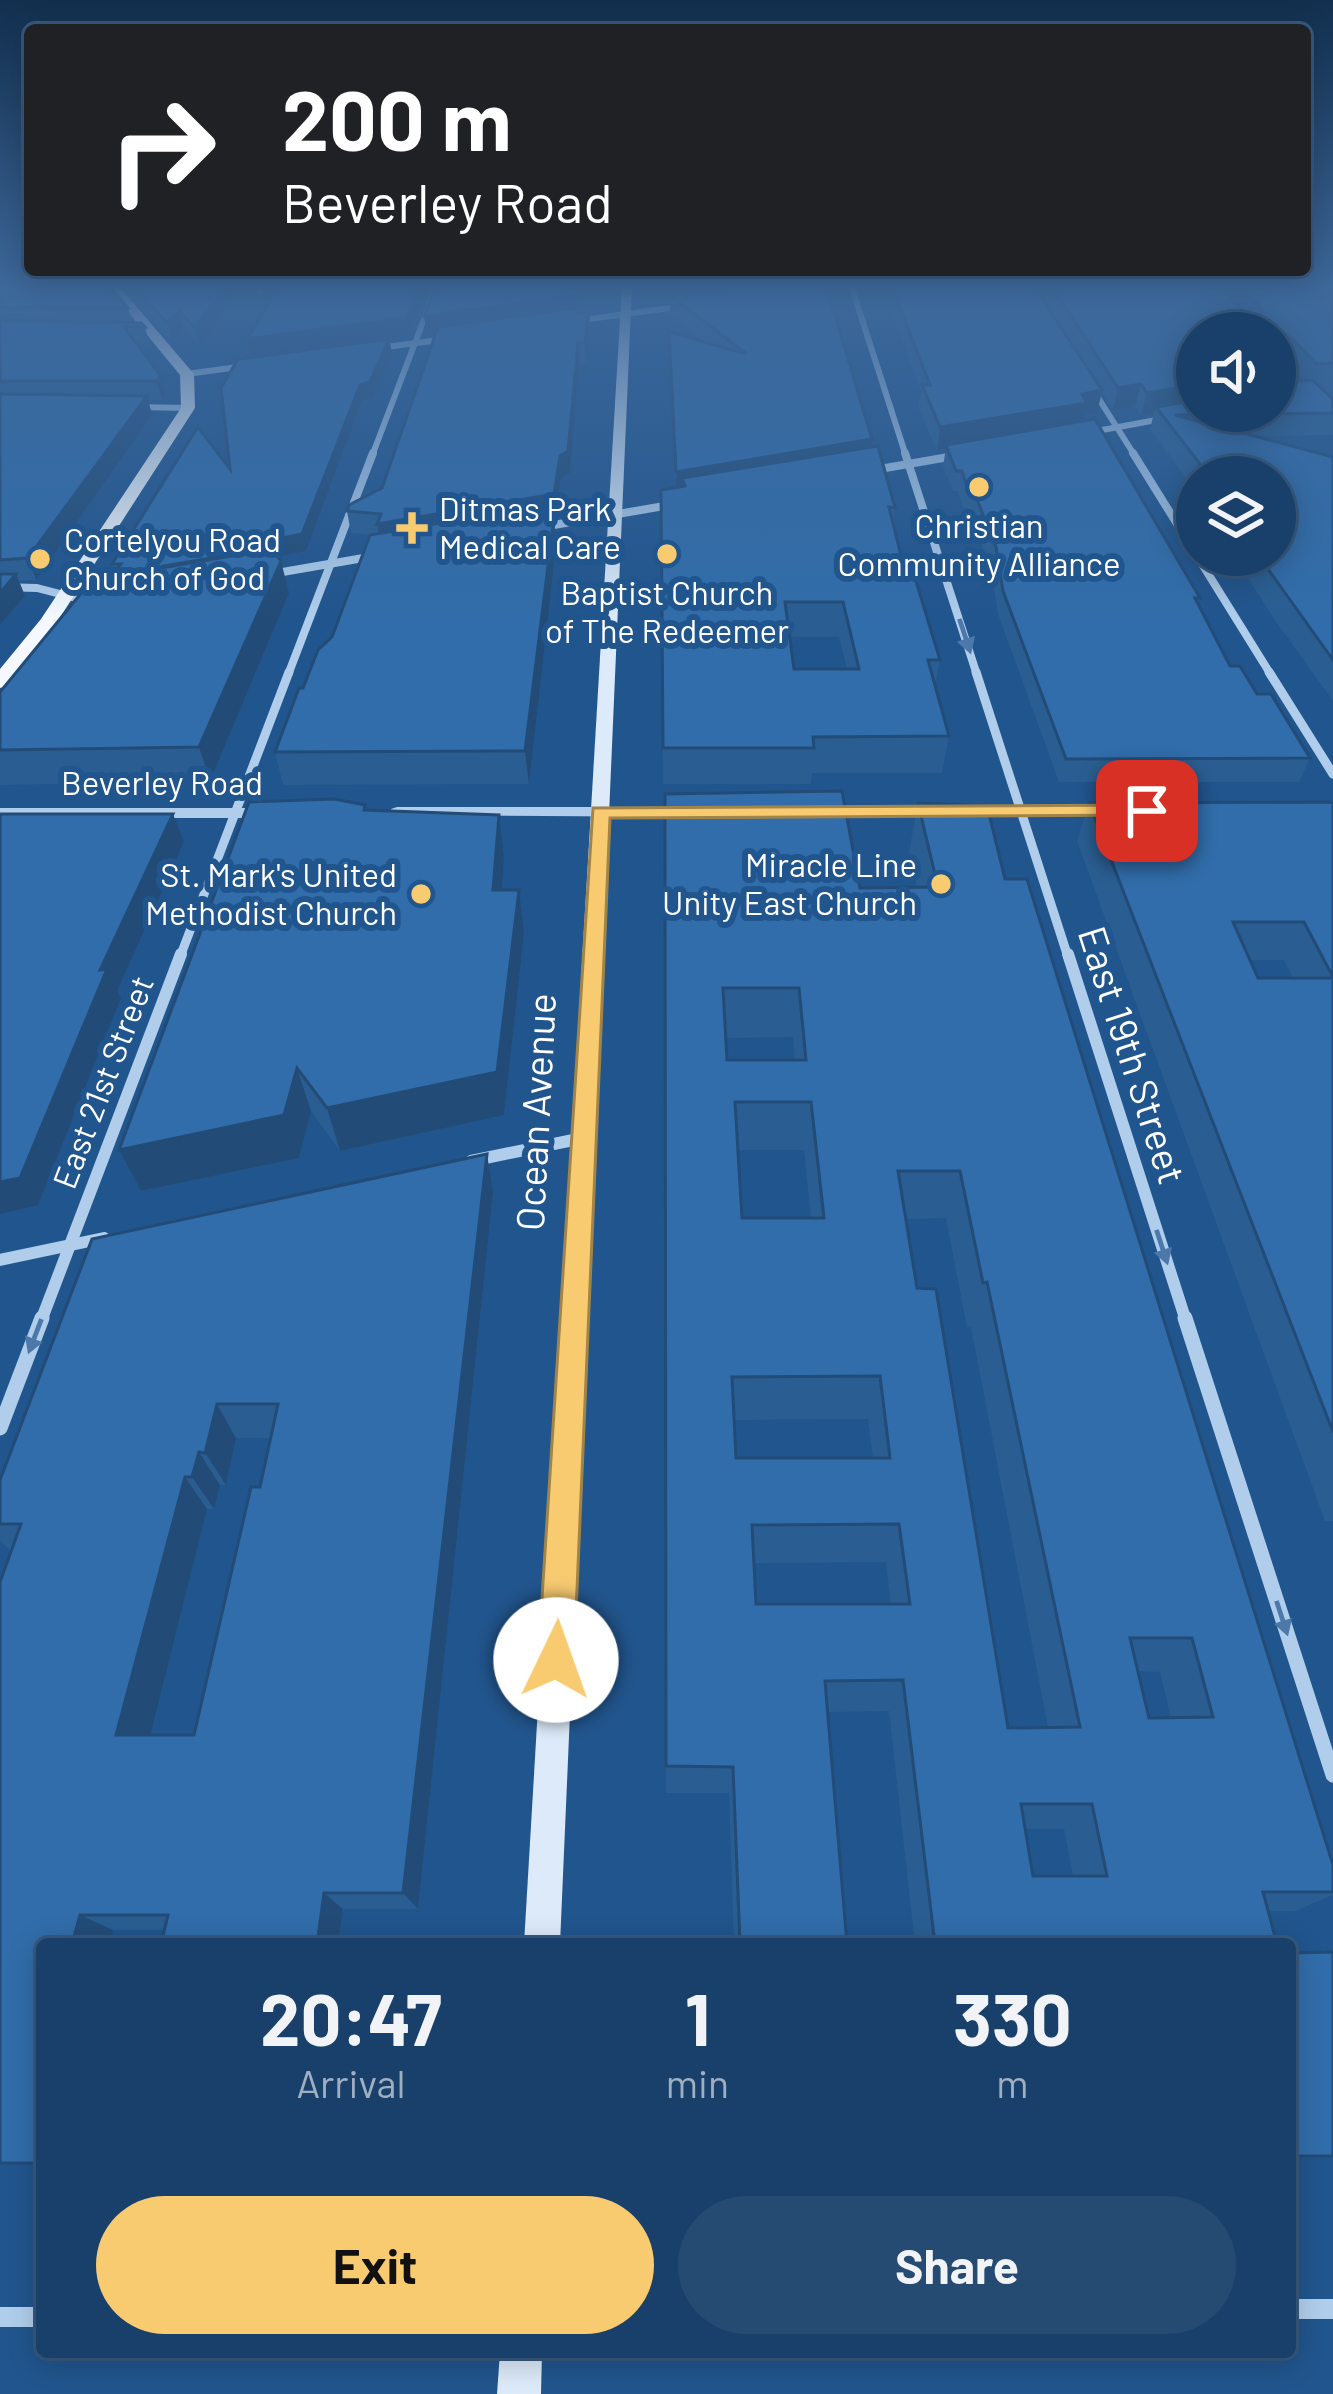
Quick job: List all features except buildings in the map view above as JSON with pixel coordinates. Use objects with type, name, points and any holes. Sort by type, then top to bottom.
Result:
[{"type":"main road","points":[[0,682],[65,596],[188,409],[188,397]]},
{"type":"main road","name":"Ocean Avenue","points":[[542,1938],[621,397]]},
{"type":"main road","points":[[519,2394],[521,2358]]},
{"type":"street","name":"East 21st Street","points":[[0,1428],[393,397]]},
{"type":"street","name":"East 19th Street","points":[[887,397],[1333,1775]]},
{"type":"street","points":[[1098,397],[1333,774]]},
{"type":"street","points":[[131,407],[188,409]]},
{"type":"street","points":[[1078,434],[1172,418]]},
{"type":"street","points":[[867,471],[976,452]]},
{"type":"street","points":[[538,528],[692,501]]},
{"type":"street","points":[[259,577],[378,556]]},
{"type":"street","points":[[0,587],[37,588],[100,604]]},
{"type":"street","points":[[796,812],[1124,811]]},
{"type":"street","points":[[378,812],[710,812]]},
{"type":"street","name":"Beverley Road","points":[[0,813],[288,813]]},
{"type":"street","points":[[458,1164],[583,1138]]},
{"type":"street","points":[[0,1260],[114,1236]]},
{"type":"street","points":[[1296,2309],[1333,2308]]},
{"type":"street","points":[[0,2317],[36,2317]]},
{"type":"place","name":"Christian Community Alliance","points":[[979,487]]},
{"type":"place","name":"Ditmas Park Medical Care","points":[[412,528]]},
{"type":"place","name":"Baptist Church of The Redeemer","points":[[667,554]]},
{"type":"place","name":"Cortelyou Road Church of God","points":[[40,559]]},
{"type":"place","name":"Miracle Line Unity East Church","points":[[941,884]]},
{"type":"place","name":"St. Mark's United Methodist Church","points":[[421,894]]},
{"type":"route","points":[[556,1660],[600,812],[1147,811]]}]
